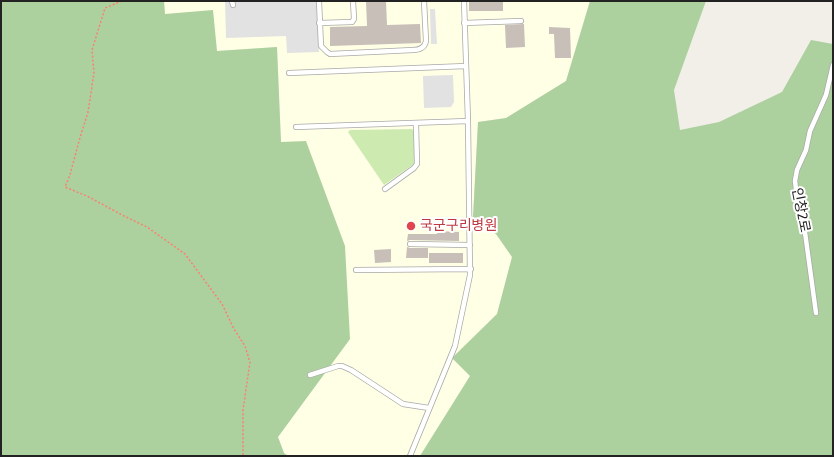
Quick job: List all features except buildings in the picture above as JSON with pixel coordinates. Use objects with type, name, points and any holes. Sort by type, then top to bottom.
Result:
[{"type":"lane","points":[[319,1],[321,46],[328,53],[416,50],[422,48],[425,43],[424,1]]},
{"type":"lane","points":[[320,23],[352,22],[354,19],[353,1]]},
{"type":"lane","points":[[410,456],[455,346],[470,279],[468,121],[464,1]]},
{"type":"lane","points":[[464,23],[521,21]]},
{"type":"lane","name":"인창2로","points":[[816,313],[804,225],[795,181],[797,170],[806,150],[810,131],[826,95],[833,65]]},
{"type":"lane","points":[[289,73],[466,66]]},
{"type":"lane","points":[[296,127],[468,121]]},
{"type":"lane","points":[[384,189],[414,168],[417,164],[416,123]]},
{"type":"lane","points":[[410,244],[470,245]]},
{"type":"lane","points":[[356,270],[471,269]]},
{"type":"lane","points":[[310,375],[342,366],[351,370],[403,404],[429,408]]},
{"type":"path","points":[[122,1],[105,8],[92,50],[94,73],[88,112],[70,175],[65,187],[89,197],[147,227],[185,254],[222,304],[234,329],[245,346],[250,362],[242,410],[243,456]]},
{"type":"shaded area","name":"국군구리병원","points":[[164,1],[590,1],[566,81],[506,118],[478,122],[473,217],[496,234],[512,257],[497,314],[452,358],[470,376],[420,456],[282,456],[284,453],[278,437],[350,339],[281,143],[277,47],[216,51],[165,14]]},
{"type":"shaded area","points":[[225,1],[317,1],[319,52],[287,53],[286,36],[226,38]]},
{"type":"shaded area","points":[[430,9],[435,9],[437,44],[431,44]]},
{"type":"shaded area","points":[[453,75],[454,102],[451,107],[424,108],[423,76]]},
{"type":"green space","points":[[1,1],[164,1],[165,14],[213,10],[217,51],[277,47],[281,142],[306,141],[345,246],[350,339],[278,437],[284,453],[288,456],[1,456]]},
{"type":"green space","points":[[590,1],[706,1],[674,90],[680,130],[719,122],[782,92],[811,40],[833,44],[833,456],[420,456],[470,376],[452,358],[497,314],[512,257],[496,234],[473,217],[478,122],[506,118],[566,81]]},
{"type":"green space","points":[[412,129],[414,132],[414,164],[384,185],[348,132],[350,130]]},
{"type":"place","name":"국군구리병원","points":[[411,226]]}]
